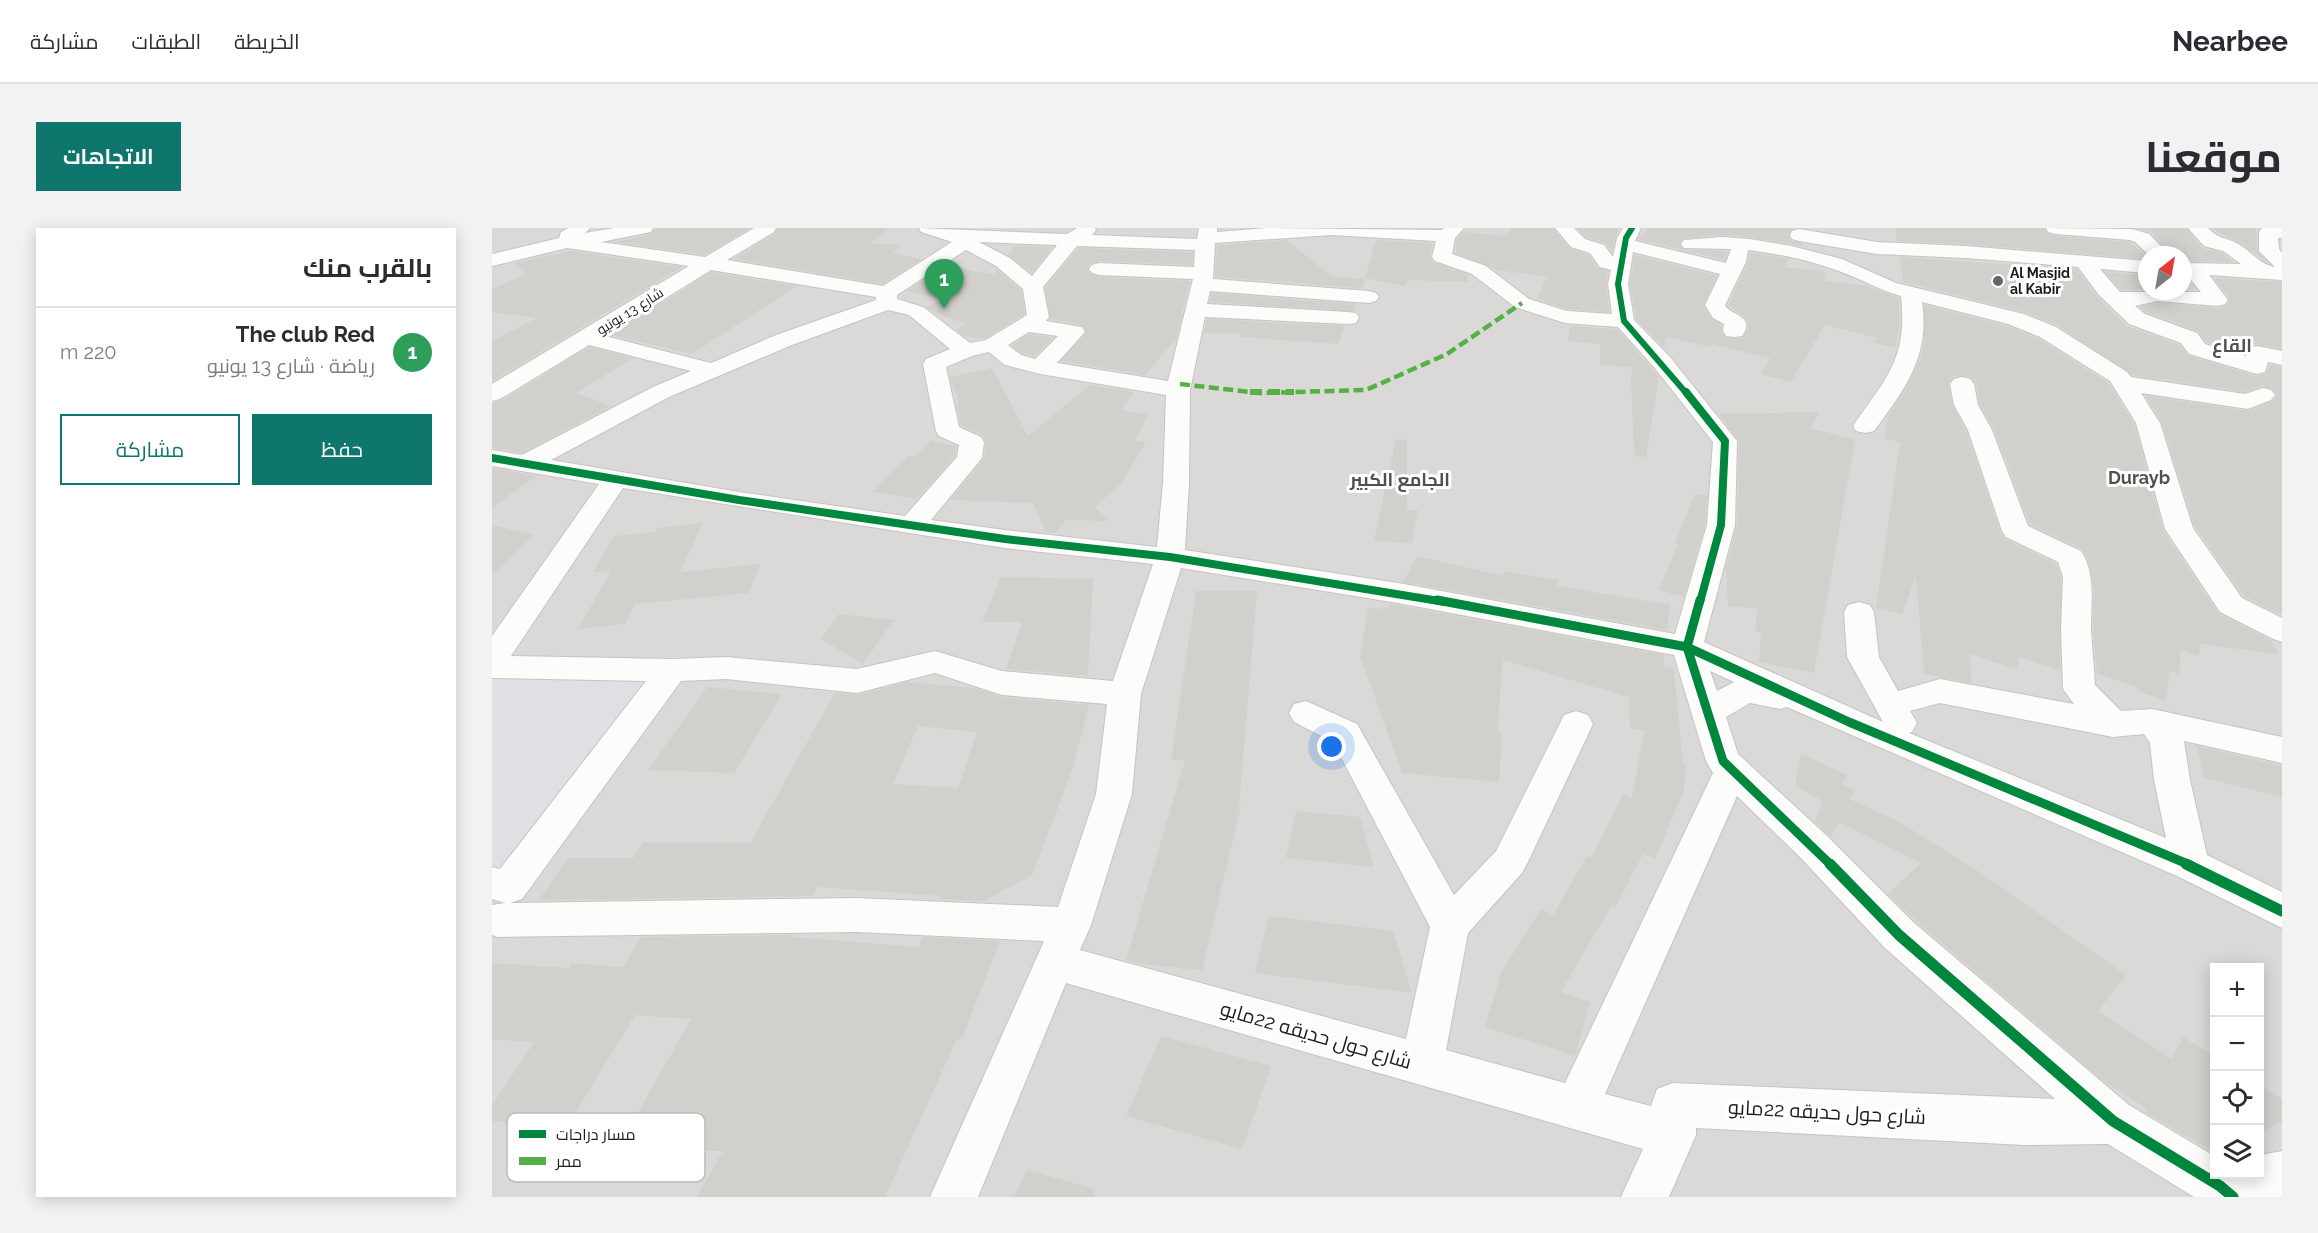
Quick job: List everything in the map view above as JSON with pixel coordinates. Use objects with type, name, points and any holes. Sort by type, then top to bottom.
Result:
[{"type":"street","points":[[492,260],[548,246],[576,236],[644,228]]},
{"type":"street","name":"شارع 13 يونيو","points":[[492,394],[587,339],[706,263],[767,228]]},
{"type":"street","points":[[912,525],[969,458],[972,442],[948,431],[934,364],[966,350],[993,345],[1038,317],[1033,287],[1003,262],[959,238],[928,228]]},
{"type":"street","points":[[1033,287],[1073,238],[1091,228]]},
{"type":"street","points":[[1564,228],[1578,243],[1597,249],[1607,263],[1626,246]]},
{"type":"street","points":[[1764,228],[1827,234],[1877,248],[1962,244],[2085,263],[2138,266]]},
{"type":"street","points":[[2055,228],[2143,233],[2153,246]]},
{"type":"street","points":[[2197,228],[2211,242],[2276,265]]},
{"type":"street","points":[[1099,270],[1130,271],[1203,263],[1332,229],[1451,232],[1442,257],[1479,270],[1522,303],[1565,317],[1624,321]]},
{"type":"street","points":[[527,463],[661,392],[887,298],[959,238],[1008,232],[1147,242],[1273,289],[1369,297]]},
{"type":"street","points":[[2276,265],[2269,251],[2268,232],[2282,232]]},
{"type":"street","points":[[576,236],[706,263],[775,273],[887,298],[916,311],[966,350]]},
{"type":"street","points":[[492,240],[548,246]]},
{"type":"street","points":[[1113,289],[1130,271],[1147,242]]},
{"type":"street","points":[[1691,244],[1740,244],[1807,256],[1873,276],[1889,287],[2016,319],[2048,332],[2120,377],[2148,423],[2180,529],[2231,605],[2282,631]]},
{"type":"street","points":[[1734,331],[1735,321],[1720,314],[1715,304],[1730,270],[1737,262],[1740,244]]},
{"type":"street","points":[[1626,246],[1730,270]]},
{"type":"street","points":[[1626,246],[1618,284],[1624,321],[1662,362],[1725,441],[1720,525],[1687,647],[1724,761],[1813,846],[1899,935],[2113,1121],[2226,1192],[2282,1174]]},
{"type":"street","points":[[1873,276],[1877,248]]},
{"type":"street","points":[[1203,263],[1257,313],[1348,318]]},
{"type":"street","points":[[954,1197],[1064,944],[1114,794],[1125,694],[1170,557],[1176,483],[1178,390],[1203,263]]},
{"type":"street","points":[[2085,263],[2106,291],[2137,319],[2189,338],[2197,349],[2257,367]]},
{"type":"street","points":[[2192,269],[2276,265]]},
{"type":"street","points":[[2192,273],[2218,300],[2192,298]]},
{"type":"street","points":[[1257,313],[1273,289]]},
{"type":"street","points":[[1303,316],[1308,292]]},
{"type":"street","points":[[1865,426],[1896,386],[1913,346],[1915,315],[1911,292]]},
{"type":"street","points":[[2116,298],[2138,299]]},
{"type":"street","points":[[1026,325],[1074,332],[1040,367]]},
{"type":"street","points":[[587,339],[713,370]]},
{"type":"street","points":[[993,345],[1013,360],[1040,367],[1178,390]]},
{"type":"street","points":[[2123,383],[2248,402],[2272,397],[2257,367],[2257,353],[2282,358]]},
{"type":"street","points":[[1962,384],[1966,405],[1980,430],[2016,531],[2071,557],[2077,577],[2076,629],[2079,689],[2113,724]]},
{"type":"street","points":[[492,458],[1005,539],[1170,557],[1398,593],[1687,647],[1914,750],[2190,865],[2282,911]]},
{"type":"street","points":[[492,660],[616,479]]},
{"type":"street","points":[[1859,612],[1863,657],[1914,750]]},
{"type":"street","points":[[492,667],[672,670],[726,668],[857,681],[935,662],[1002,683],[1125,694]]},
{"type":"street","points":[[498,904],[672,670]]},
{"type":"street","points":[[1708,712],[1746,690],[1805,702]]},
{"type":"street","points":[[1890,705],[1940,691],[2113,724],[2152,721],[2282,750]]},
{"type":"street","points":[[1306,713],[1344,733],[1450,926]]},
{"type":"street","points":[[2152,721],[2167,741],[2172,780],[2190,865]]},
{"type":"street","points":[[1422,1065],[1450,926],[1509,862],[1576,724]]},
{"type":"street","points":[[1576,1108],[1732,769]]},
{"type":"street","name":"شارع حول حديقه 22مايو","points":[[498,904],[857,915],[1064,944],[1422,1065],[1673,1135],[1673,1105],[2024,1122],[2113,1121]]},
{"type":"street","points":[[1645,1197],[1673,1135]]},
{"type":"shaded area","points":[[492,228],[2282,228],[2282,1197],[492,1197]]},
{"type":"shaded area","points":[[701,657],[513,904],[492,899],[492,660]]},
{"type":"building","points":[[655,228],[750,228],[705,255],[614,242],[651,234]]},
{"type":"building","points":[[778,228],[890,228],[870,243],[901,245],[893,253],[921,259],[883,284],[733,259],[775,234]]},
{"type":"building","points":[[1511,228],[1553,228],[1569,248],[1589,255],[1598,268],[1608,272],[1606,284],[1609,312],[1567,309],[1537,299],[1547,277],[1498,270],[1455,253],[1457,239],[1463,232],[1506,236]]},
{"type":"building","points":[[1577,228],[1619,229],[1612,252],[1605,243],[1586,237]]},
{"type":"building","points":[[1647,228],[1794,228],[1788,234],[1790,240],[1804,244],[1802,246],[1750,237],[1722,235],[1684,238],[1679,243],[1684,250],[1728,251],[1725,260],[1638,239],[1640,235],[1644,236]]},
{"type":"building","points":[[1895,228],[2044,228],[2047,234],[2055,236],[2129,242],[2138,249],[2138,258],[1966,244],[1897,241]]},
{"type":"building","points":[[2137,228],[2186,228],[2202,248],[2222,253],[2234,262],[2192,261],[2192,246],[2164,246],[2151,232]]},
{"type":"building","points":[[2211,228],[2256,228],[2257,251],[2267,262],[2244,245]]},
{"type":"building","points":[[1286,240],[1332,276],[1365,279],[1362,288],[1215,277],[1217,245]]},
{"type":"building","points":[[1376,240],[1433,243],[1430,256],[1433,262],[1468,275],[1468,282],[1410,280],[1404,286],[1365,278]]},
{"type":"building","points":[[1015,246],[1052,247],[1032,273],[1008,255]]},
{"type":"building","points":[[1078,248],[1193,252],[1192,265],[1099,261],[1091,263],[1087,268],[1090,274],[1099,277],[1190,281],[1176,339],[1145,375],[1061,361],[1087,332],[1082,325],[1050,319],[1045,288]]},
{"type":"building","points":[[571,251],[682,267],[492,381],[492,341],[537,318],[492,312],[492,289],[526,274],[515,263]]},
{"type":"building","points":[[1750,253],[1790,259],[1784,267],[1824,271],[1825,281],[1869,286],[1899,298],[1900,318],[1896,348],[1874,343],[1877,338],[1825,325],[1791,382],[1760,374],[1770,358],[1712,344],[1711,347],[1666,337],[1664,348],[1636,319],[1630,284],[1635,255],[1717,276],[1703,306],[1711,319],[1722,325],[1721,332],[1724,337],[1742,338],[1748,329],[1747,319],[1728,305],[1748,263]]},
{"type":"building","points":[[1900,257],[2077,269],[2097,297],[2127,326],[2180,345],[2188,356],[2256,376],[2266,374],[2270,365],[2282,367],[2282,613],[2275,612],[2244,596],[2195,527],[2162,422],[2146,396],[2248,411],[2273,401],[2277,395],[2273,389],[2262,386],[2245,392],[2132,375],[2057,325],[2025,312],[1903,282]]},
{"type":"building","points":[[947,265],[994,275],[997,270],[1021,290],[1025,314],[985,338],[977,339],[963,335],[956,330],[967,324],[936,314],[927,307],[942,299],[907,291]]},
{"type":"building","points":[[711,272],[797,286],[692,354],[611,335]]},
{"type":"building","points":[[2105,272],[2138,274],[2138,290],[2121,290]]},
{"type":"building","points":[[2214,278],[2282,282],[2282,349],[2256,344],[2248,346],[2245,353],[2206,342],[2198,331],[2146,312],[2140,307],[2157,303],[2218,308],[2226,306],[2230,299]]},
{"type":"building","points":[[1212,293],[1356,304],[1354,311],[1210,302]]},
{"type":"building","points":[[1924,305],[2007,326],[2039,339],[2108,383],[2134,424],[2163,530],[2218,613],[2271,641],[2279,654],[2200,644],[2199,656],[2181,650],[2179,674],[2170,671],[2166,701],[2137,691],[2138,687],[2097,674],[2093,629],[2094,588],[2088,559],[2082,549],[2030,524],[1994,429],[1980,404],[1976,383],[1971,377],[1961,375],[1953,377],[1948,383],[1952,405],[1966,431],[2000,532],[2005,539],[2056,564],[2061,577],[2060,670],[2019,657],[2017,669],[1969,654],[1972,683],[1924,674],[1916,576],[1902,614],[1876,608],[1900,442],[1885,439],[1887,418],[1892,410],[1895,410],[1894,407],[1907,387],[1921,357],[1924,340]]},
{"type":"building","points":[[1207,319],[1344,326],[1339,344],[1239,337],[1240,334],[1204,333]]},
{"type":"building","points":[[1570,326],[1617,329],[1659,377],[1646,457],[1634,456],[1631,377],[1633,367],[1600,365],[1600,344],[1568,341]]},
{"type":"building","points":[[1029,334],[1053,338],[1034,356],[1022,353],[1012,345]]},
{"type":"building","points":[[589,347],[633,358],[576,393],[611,406],[522,453],[492,448],[492,403],[501,401]]},
{"type":"building","points":[[992,368],[1028,436],[1090,385],[1134,392],[1121,410],[1148,415],[1135,441],[1146,442],[1122,482],[1095,507],[1108,521],[1066,520],[1055,533],[1046,532],[1033,503],[950,500],[984,459],[986,442],[982,435],[961,425],[956,404],[959,403],[950,377]]},
{"type":"building","points":[[1819,412],[1810,428],[1855,440],[1814,673],[1759,662],[1761,632],[1755,631],[1757,609],[1728,606],[1726,568],[1737,525],[1739,441],[1719,414]]},
{"type":"building","points":[[1396,439],[1407,440],[1407,510],[1418,510],[1412,543],[1374,541]]},
{"type":"building","points":[[931,440],[956,446],[955,456],[917,499],[872,492],[908,456],[915,457]]},
{"type":"building","points":[[492,468],[536,476],[492,508]]},
{"type":"building","points":[[1695,494],[1707,496],[1705,525],[1684,597],[1659,590]]},
{"type":"building","points":[[703,523],[680,572],[760,564],[749,593],[635,604],[625,624],[578,629],[611,571],[593,572],[614,536],[655,532],[657,528]]},
{"type":"building","points":[[492,525],[534,535],[492,575]]},
{"type":"building","points":[[1417,556],[1503,576],[1505,571],[1559,580],[1557,586],[1670,605],[1667,630],[1403,582]]},
{"type":"building","points":[[1001,577],[1093,579],[1088,676],[1006,669],[1022,622],[982,622]]},
{"type":"building","points":[[1257,590],[1239,806],[1241,806],[1202,970],[1140,964],[1126,960],[1185,760],[1171,760],[1196,591]]},
{"type":"building","points":[[1391,604],[1664,655],[1663,667],[1674,668],[1683,764],[1687,765],[1683,793],[1655,859],[1643,854],[1615,908],[1611,906],[1561,992],[1590,1002],[1575,1056],[1485,1027],[1501,973],[1541,909],[1553,915],[1587,856],[1591,858],[1623,794],[1632,798],[1644,730],[1630,728],[1629,697],[1503,660],[1497,732],[1502,732],[1499,782],[1402,773],[1360,656],[1368,608],[1388,609]]},
{"type":"building","points":[[839,614],[894,620],[863,664],[821,639]]},
{"type":"building","points":[[908,682],[975,688],[1002,697],[1089,705],[1073,768],[1032,875],[984,901],[817,887],[812,896],[539,900],[568,858],[633,858],[643,842],[750,843],[835,693],[858,695]],"holes":[[[918,726],[977,732],[958,788],[893,784]]]},
{"type":"building","points":[[707,687],[782,694],[734,773],[648,770]]},
{"type":"building","points":[[2197,746],[2282,766],[2282,797],[2204,778]]},
{"type":"building","points":[[1801,754],[1847,775],[1842,784],[1855,790],[1850,799],[1899,822],[1975,869],[2126,975],[2098,1011],[2172,1059],[2183,1037],[2210,1054],[2210,1150],[2145,1112],[2147,1109],[2101,1079],[1915,920],[1888,894],[1921,863],[1839,822],[1831,837],[1815,822],[1823,801],[1795,786]]},
{"type":"building","points":[[1296,811],[1360,817],[1374,867],[1286,858]]},
{"type":"building","points":[[1269,916],[1393,931],[1412,993],[1255,973]]},
{"type":"building","points":[[793,935],[792,937],[918,947],[922,937],[1000,941],[962,1039],[957,1039],[885,1197],[696,1197],[723,1151],[705,1151],[705,1113],[638,1113],[691,1019],[635,1015],[576,1113],[507,1113],[507,1122],[492,1121],[492,1105],[534,1042],[492,1039],[492,963],[569,968],[572,963],[623,967],[641,937]]},
{"type":"building","points":[[1161,1036],[1271,1066],[1242,1149],[1126,1116]]},
{"type":"building","points":[[2264,1088],[2282,1099],[2282,1122],[2264,1130]]},
{"type":"building","points":[[1027,1170],[1095,1189],[1094,1197],[1014,1197]]},
{"type":"marked path","points":[[1180,384],[1259,393],[1366,390],[1447,354],[1522,303]]},
{"type":"cycle path","points":[[1632,228],[1626,238],[1618,284],[1624,321],[1662,362],[1725,441],[1721,525],[1687,647],[1723,761],[1813,846],[1899,935],[2113,1121],[2220,1186],[2233,1197]]},
{"type":"cycle path","points":[[492,458],[739,500],[1005,539],[1170,557],[1398,593],[1687,647],[1849,722],[2190,865],[2282,911]]},
{"type":"place","name":"Al Masjid al Kabir","points":[[1998,281]]},
{"type":"place","name":"The club Red","points":[[944,309]]},
{"type":"district","name":"القاع","points":[[2232,345]]},
{"type":"district","name":"Durayb","points":[[2139,477]]},
{"type":"district","name":"الجامع الكبير","points":[[1400,479]]}]
